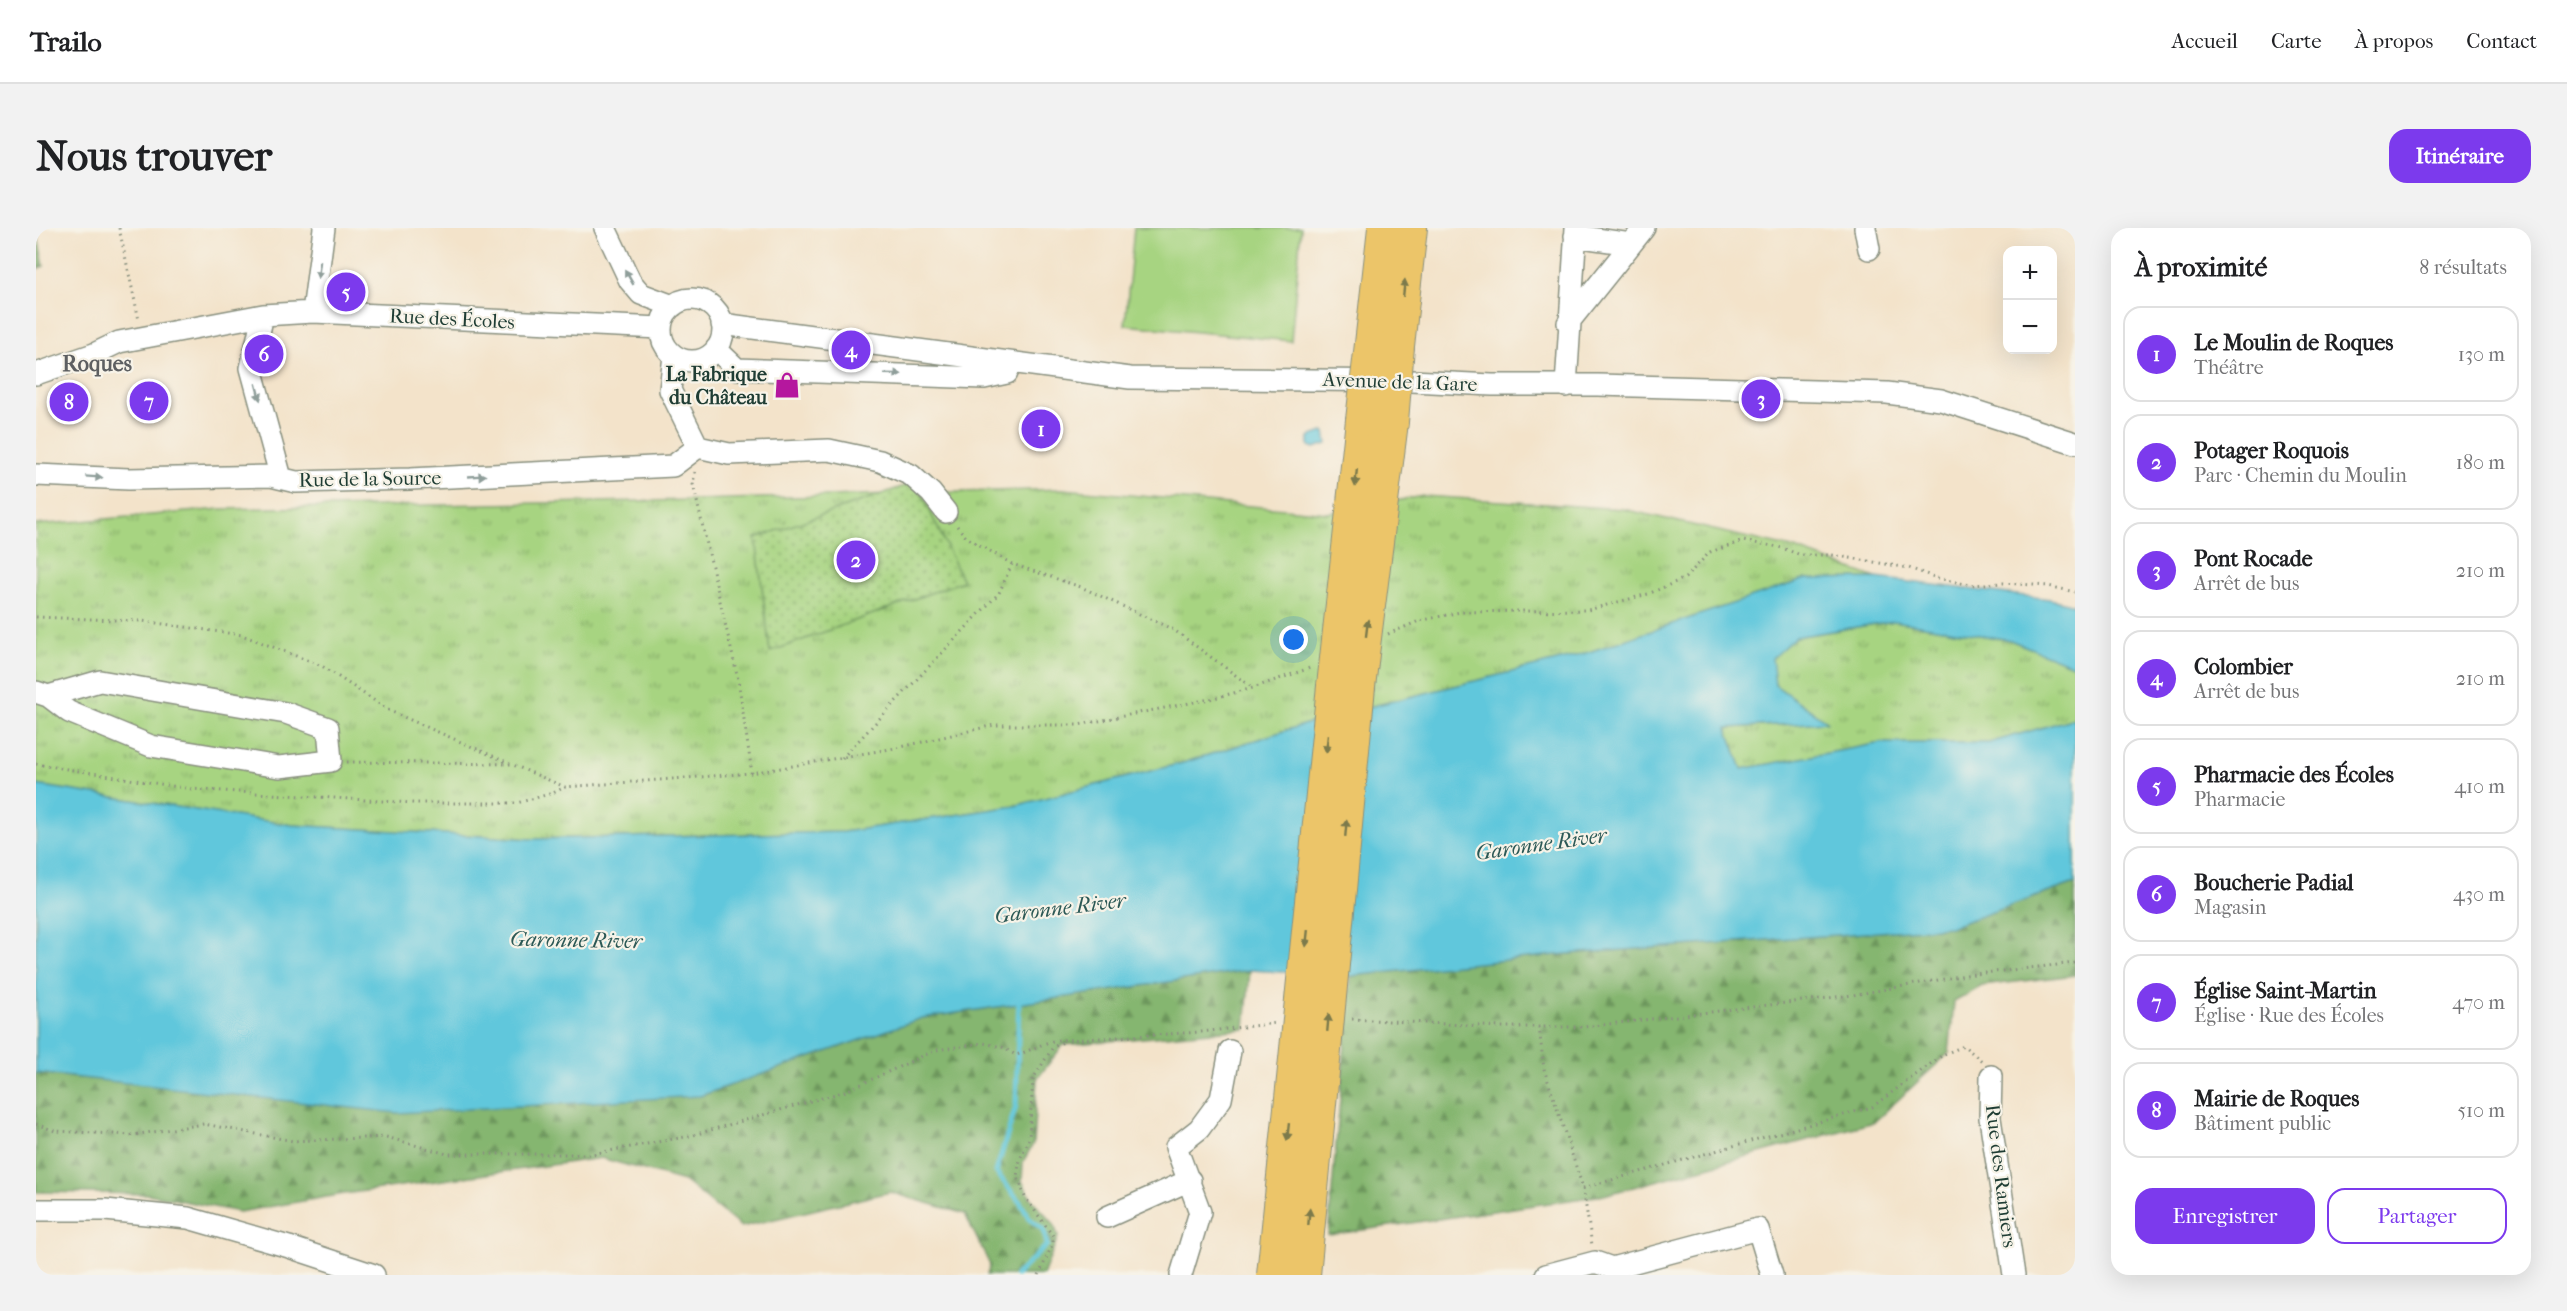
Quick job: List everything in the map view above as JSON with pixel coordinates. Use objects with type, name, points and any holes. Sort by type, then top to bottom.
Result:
[{"type":"highway","points":[[1273,1275],[1335,680],[1377,421],[1385,345],[1384,228]]},
{"type":"highway","points":[[1385,345],[1411,228]]},
{"type":"highway","points":[[1304,1275],[1335,680]]},
{"type":"street","points":[[313,312],[324,228]]},
{"type":"street","points":[[605,228],[630,281],[641,294],[673,306]]},
{"type":"street","points":[[1865,228],[1869,249]]},
{"type":"street","points":[[1566,386],[1575,232],[1638,236]]},
{"type":"street","points":[[1568,323],[1638,236]]},
{"type":"street","points":[[698,301],[712,309],[722,324],[723,335],[716,349],[708,357],[697,361],[686,361],[674,356],[662,340],[661,327],[666,313],[680,302],[698,301]]},
{"type":"street","name":"Rue des Écoles","points":[[36,374],[94,354],[119,342],[263,315],[313,312],[661,327]]},
{"type":"street","points":[[263,315],[251,368],[281,478]]},
{"type":"street","name":"Avenue de la Gare","points":[[722,324],[1010,364],[1130,378],[1412,381],[1887,393],[1941,400],[2075,443]]},
{"type":"street","points":[[716,349],[736,369],[984,378],[1007,373],[1010,364]]},
{"type":"street","points":[[674,356],[670,390],[698,447],[729,454],[829,450],[880,462],[911,475],[931,493],[946,512]]},
{"type":"street","name":"Rue de la Source","points":[[36,475],[129,479],[271,476],[296,482],[411,479],[673,466],[698,447]]},
{"type":"street","points":[[100,681],[286,713],[328,728],[331,761],[279,767],[151,746],[69,712],[42,694],[100,681]]},
{"type":"street","points":[[1181,1275],[1200,1212],[1176,1147],[1199,1130],[1221,1099],[1230,1051]]},
{"type":"street","name":"Rue des Ramiers","points":[[1992,1076],[1990,1118],[2014,1275]]},
{"type":"street","points":[[1107,1217],[1190,1180]]},
{"type":"street","points":[[36,1210],[105,1209],[188,1218],[289,1247],[374,1275]]},
{"type":"street","points":[[1546,1275],[1612,1268],[1758,1229],[1772,1275]]},
{"type":"path","points":[[119,228],[143,337]]},
{"type":"path","points":[[698,447],[693,484],[738,679],[752,773]]},
{"type":"path","points":[[946,512],[966,537],[1012,564],[1081,587],[1174,630],[1253,688]]},
{"type":"path","points":[[1387,634],[1419,621],[1460,612],[1588,610],[1648,594],[1685,578],[1710,552],[1743,541],[1800,555],[1832,555],[1909,568],[1937,578],[1970,585],[2003,583],[2048,586],[2075,592]]},
{"type":"path","points":[[840,759],[999,593],[1012,564]]},
{"type":"path","points":[[36,617],[142,621],[242,635],[322,666],[390,711],[565,787]]},
{"type":"path","points":[[36,764],[191,789],[413,803],[517,803],[553,793],[565,787],[752,773],[840,759],[994,726],[1078,725],[1210,699],[1253,688],[1335,680]]},
{"type":"path","points":[[331,761],[511,764]]},
{"type":"path","points":[[1347,1020],[1539,1027],[1584,1026],[1853,995],[1966,975],[2075,963]]},
{"type":"path","points":[[36,1124],[55,1131],[133,1135],[204,1124],[292,1141],[386,1137],[447,1154],[592,1154],[690,1136],[846,1090],[936,1050],[983,1043],[1002,1047],[1016,1055],[1055,1039],[1201,1032],[1282,1022]]},
{"type":"path","points":[[1539,1027],[1544,1068],[1583,1188],[1596,1269]]},
{"type":"path","points":[[1038,1275],[1053,1243],[1053,1236],[1025,1197],[1017,1176],[1020,1159],[1029,1139],[1033,1078],[1053,1047],[1067,1040]]},
{"type":"path","points":[[1583,1188],[1872,1107],[1944,1054],[1964,1046],[1979,1057],[1992,1076]]},
{"type":"green space","points":[[36,228],[44,266],[36,269]]},
{"type":"green space","points":[[1134,228],[1301,228],[1291,341],[1125,325]]},
{"type":"green space","points":[[916,482],[963,581],[770,652],[756,538]]},
{"type":"green space","points":[[1063,489],[1328,513],[1423,496],[1623,509],[1792,548],[1876,578],[1806,579],[1577,656],[1328,717],[1186,762],[1014,806],[843,832],[532,839],[292,825],[36,785],[36,525],[221,509],[696,500]]},
{"type":"green space","points":[[1894,621],[2010,640],[2075,666],[2075,718],[1989,743],[1881,743],[1742,769],[1727,728],[1826,722],[1775,685],[1771,658],[1795,637]]},
{"type":"green space","points":[[2075,883],[2075,975],[1982,986],[1954,1002],[1949,1053],[1874,1122],[1604,1195],[1328,1235],[1351,976],[1566,954],[1950,927]]},
{"type":"green space","points":[[1250,970],[1245,1029],[1063,1045],[1037,1079],[1033,1144],[1023,1162],[1022,1181],[1032,1200],[1054,1224],[1058,1237],[1043,1275],[987,1275],[990,1265],[965,1214],[890,1192],[741,1227],[684,1181],[601,1158],[344,1194],[239,1212],[148,1194],[36,1192],[36,1073],[200,1090],[700,1096],[922,1018]]},
{"type":"water","points":[[1325,432],[1327,444],[1314,448],[1309,446],[1309,437]]},
{"type":"water","name":"Garonne River","points":[[1876,578],[2050,599],[2075,605],[2075,666],[2010,640],[1894,621],[1795,637],[1772,658],[1775,685],[1827,722],[1727,728],[1742,769],[1881,743],[1989,743],[2075,718],[2075,883],[1950,927],[1566,954],[1351,976],[1250,970],[922,1018],[700,1096],[397,1113],[36,1073],[36,785],[292,825],[532,839],[843,832],[1014,806],[1186,762],[1328,717],[1577,656],[1806,579]]},
{"type":"waterway","points":[[1016,1275],[1047,1245],[1044,1230],[1030,1219],[1020,1202],[996,1172],[1016,1106],[1019,997]]},
{"type":"place","name":"Pharmacie des Écoles","points":[[346,292]]},
{"type":"place","name":"Colombier","points":[[851,350]]},
{"type":"place","name":"Boucherie Padial","points":[[264,354]]},
{"type":"place","name":"La Fabrique du Château","points":[[787,385]]},
{"type":"place","name":"Pont Rocade","points":[[1761,399]]},
{"type":"place","name":"Église Saint-Martin","points":[[149,401]]},
{"type":"place","name":"Mairie de Roques","points":[[69,402]]},
{"type":"place","name":"Le Moulin de Roques","points":[[1041,429]]},
{"type":"place","name":"Potager Roquois","points":[[856,560]]},
{"type":"district","name":"Roques","points":[[97,364]]}]
